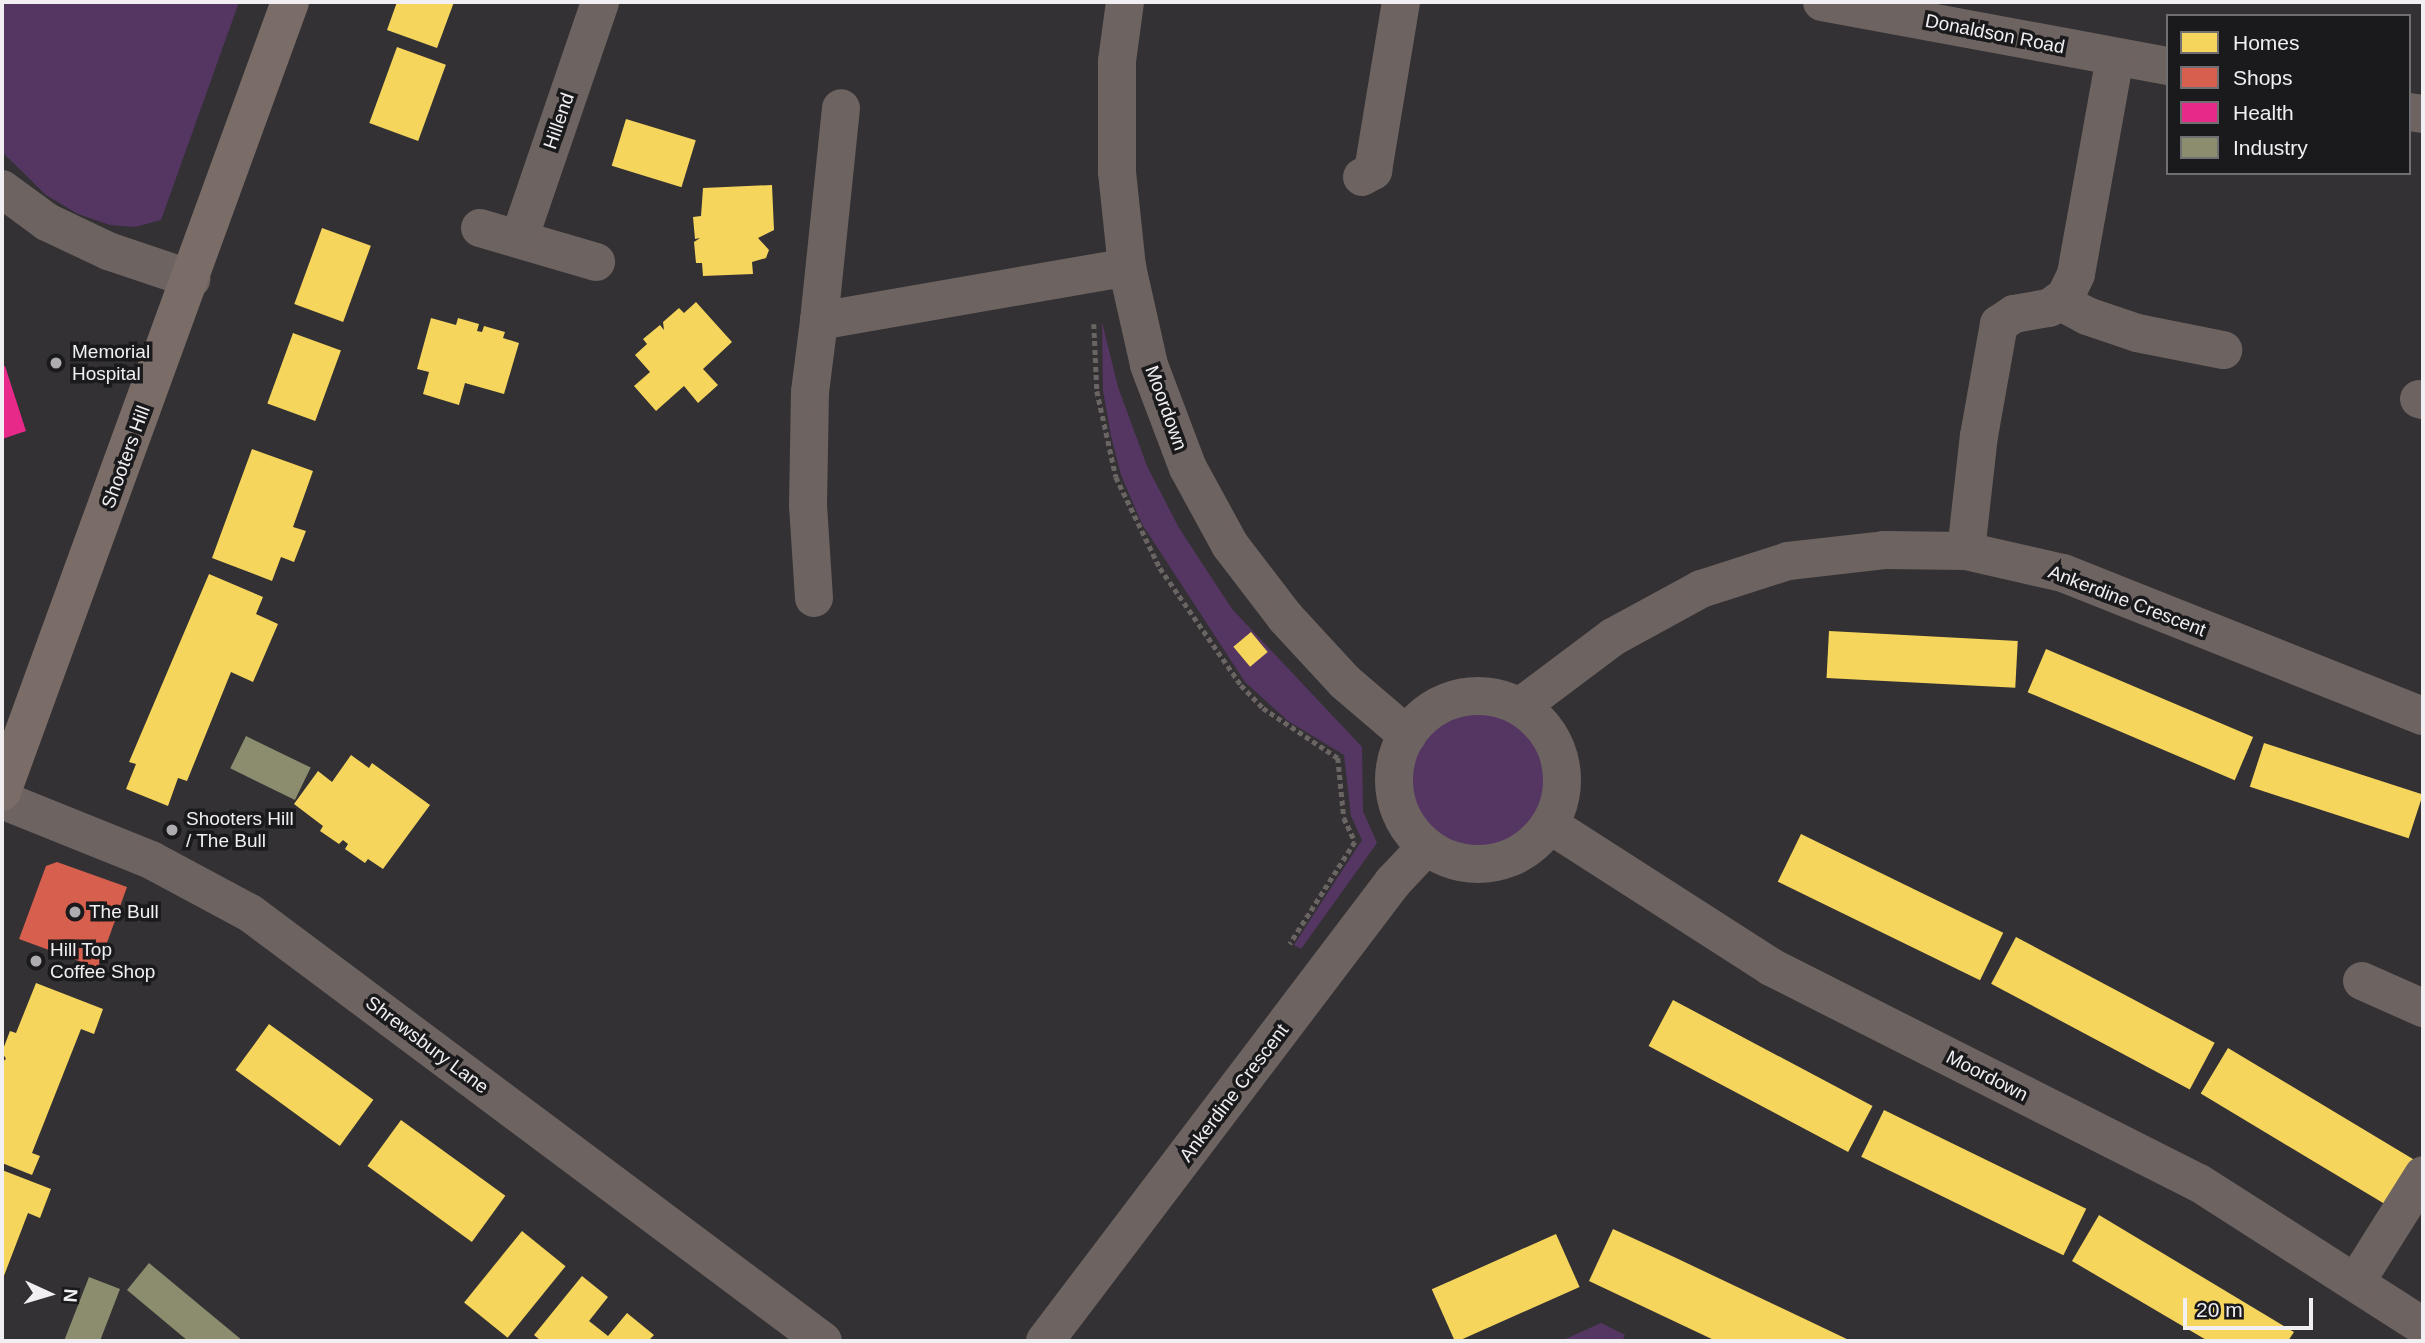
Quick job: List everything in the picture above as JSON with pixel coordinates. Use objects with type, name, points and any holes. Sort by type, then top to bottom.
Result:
[{"type":"main road","name":"Shooters Hill","points":[[2,792],[290,2]]},
{"type":"street","name":"Hillend","points":[[519,239],[600,2]]},
{"type":"street","name":"Moordown","points":[[1125,2],[1117,61],[1117,172],[1131,285],[1149,365],[1188,467],[1230,545],[1284,617],[1345,682],[1407,735]]},
{"type":"street","points":[[1362,177],[1373,171],[1401,2]]},
{"type":"street","name":"Donaldson Road","points":[[1822,2],[2166,66]]},
{"type":"street","points":[[1966,551],[1979,436],[1999,324],[2014,314],[2049,308],[2059,301],[2076,274],[2115,57]]},
{"type":"street","points":[[814,598],[808,493],[810,392],[841,108]]},
{"type":"street","points":[[2,189],[47,222],[108,251],[191,279]]},
{"type":"street","points":[[480,228],[596,262]]},
{"type":"street","points":[[818,321],[1131,285]]},
{"type":"street","points":[[2059,301],[2087,316],[2137,332],[2223,350]]},
{"type":"street","name":"Ankerdine Crescent","points":[[1521,706],[1613,637],[1702,589],[1788,562],[1884,550],[1966,551],[2063,573],[2423,716]]},
{"type":"street","points":[[1471,695],[1496,697],[1521,706],[1541,723],[1556,747],[1563,773],[1561,800],[1550,825],[1535,844],[1492,864],[1469,865],[1426,847],[1408,828],[1393,782],[1396,757],[1407,735],[1423,715],[1446,702],[1471,695]]},
{"type":"street","name":"Shrewsbury Lane","points":[[2,800],[151,860],[250,913],[823,1341]]},
{"type":"street","name":"Moordown","points":[[1550,825],[1771,967],[2199,1183],[2423,1326]]},
{"type":"street","name":"Ankerdine Crescent","points":[[1045,1341],[1318,983],[1426,847]]},
{"type":"street","points":[[2362,981],[2423,1008]]},
{"type":"street","points":[[2356,1282],[2423,1175]]},
{"type":"path","points":[[1131,285],[1094,313],[1097,391],[1107,439],[1137,528],[1241,685],[1271,714],[1338,758],[1344,818],[1355,842],[1283,954],[1318,983]]},
{"type":"shaded area","points":[[2,2],[239,2],[161,220],[135,227],[110,225],[78,214],[46,195],[2,152]]},
{"type":"shaded area","points":[[1102,322],[1118,387],[1147,466],[1179,528],[1232,609],[1362,747],[1363,811],[1377,843],[1301,949],[1294,945],[1362,840],[1351,816],[1344,755],[1288,721],[1245,682],[1142,524],[1121,475],[1111,436],[1103,390]]},
{"type":"shaded area","points":[[1478,712],[1504,717],[1526,732],[1541,754],[1546,780],[1541,806],[1526,828],[1504,843],[1478,848],[1452,843],[1430,828],[1415,806],[1410,780],[1415,754],[1430,732],[1452,717]]},
{"type":"shaded area","points":[[1601,1323],[1625,1335],[1622,1341],[1561,1341]]},
{"type":"building: Homes","points":[[397,2],[454,2],[437,48],[387,30]]},
{"type":"building: Homes","points":[[397,47],[446,65],[418,141],[369,123]]},
{"type":"building: Homes","points":[[626,119],[696,140],[681,187],[612,166]]},
{"type":"building: Homes","points":[[772,185],[774,230],[758,238],[769,250],[766,258],[752,262],[753,274],[703,276],[702,263],[696,263],[694,242],[700,238],[695,239],[693,217],[701,216],[703,188]]},
{"type":"building: Homes","points":[[322,228],[371,246],[343,322],[294,304]]},
{"type":"building: Homes","points":[[696,302],[732,342],[703,369],[718,385],[698,403],[684,386],[656,411],[634,386],[650,372],[635,355],[647,344],[643,339],[660,325],[664,330],[663,322],[679,308],[684,313]]},
{"type":"building: Homes","points":[[431,318],[456,325],[458,318],[479,324],[477,331],[482,332],[484,326],[505,332],[503,338],[519,343],[504,394],[465,383],[459,405],[423,394],[429,372],[417,369]]},
{"type":"building: Homes","points":[[293,333],[341,350],[315,421],[267,403]]},
{"type":"building: Homes","points":[[252,449],[313,471],[293,527],[306,531],[294,562],[281,557],[272,581],[212,558]]},
{"type":"building: Homes","points":[[209,574],[263,597],[256,614],[278,624],[253,682],[231,672],[187,781],[178,778],[168,806],[126,789],[136,764],[129,762]]},
{"type":"building: Homes","points":[[1829,631],[2018,641],[2015,688],[1827,678]]},
{"type":"building: Homes","points":[[1251,632],[1268,652],[1250,667],[1233,647]]},
{"type":"building: Homes","points":[[2046,649],[2253,737],[2235,780],[2028,692]]},
{"type":"building: Homes","points":[[2264,743],[2423,795],[2409,838],[2250,787]]},
{"type":"building: Homes","points":[[351,755],[369,768],[372,763],[430,805],[383,869],[368,859],[365,863],[345,849],[348,844],[343,840],[339,844],[320,831],[323,826],[294,804],[318,771],[332,782]]},
{"type":"building: Homes","points":[[1801,834],[2003,933],[1980,980],[1778,882]]},
{"type":"building: Homes","points":[[2016,937],[2215,1043],[2190,1089],[1991,984]]},
{"type":"building: Homes","points":[[36,983],[103,1009],[94,1034],[81,1029],[32,1153],[40,1156],[32,1175],[2,1163],[2,1062],[6,1059],[2,1052],[10,1031],[16,1033]]},
{"type":"building: Homes","points":[[1673,1000],[1873,1106],[1848,1152],[1649,1046]]},
{"type":"building: Homes","points":[[269,1024],[373,1100],[340,1146],[235,1070]]},
{"type":"building: Homes","points":[[2228,1048],[2419,1163],[2392,1208],[2201,1093]]},
{"type":"building: Homes","points":[[1884,1110],[2086,1209],[2063,1255],[1861,1157]]},
{"type":"building: Homes","points":[[401,1120],[505,1196],[472,1242],[367,1166]]},
{"type":"building: Homes","points":[[2,1170],[51,1189],[40,1218],[28,1213],[2,1281]]},
{"type":"building: Homes","points":[[2099,1215],[2294,1332],[2288,1341],[2208,1341],[2072,1261]]},
{"type":"building: Homes","points":[[1613,1229],[1851,1341],[1716,1341],[1589,1281]]},
{"type":"building: Homes","points":[[522,1231],[566,1266],[508,1338],[464,1302]]},
{"type":"building: Homes","points":[[1556,1234],[1580,1287],[1458,1341],[1455,1341],[1432,1289]]},
{"type":"building: Homes","points":[[582,1276],[608,1297],[589,1321],[608,1336],[627,1313],[654,1335],[648,1341],[541,1341],[534,1335]]},
{"type":"building: Shops","points":[[57,862],[127,887],[98,968],[19,939],[46,866]]},
{"type":"building: Health","points":[[5,366],[26,431],[2,439],[2,367]]},
{"type":"building: Industry","points":[[246,736],[311,768],[295,800],[230,768]]},
{"type":"building: Industry","points":[[149,1263],[243,1341],[188,1341],[127,1290]]},
{"type":"building: Industry","points":[[89,1277],[120,1289],[100,1341],[64,1341]]},
{"type":"place","name":"Memorial Hospital","points":[[56,363]]},
{"type":"place","name":"Shooters Hill / The Bull","points":[[172,830]]},
{"type":"place","name":"The Bull","points":[[75,912]]},
{"type":"place","name":"Hill Top Coffee Shop","points":[[36,961]]}]
